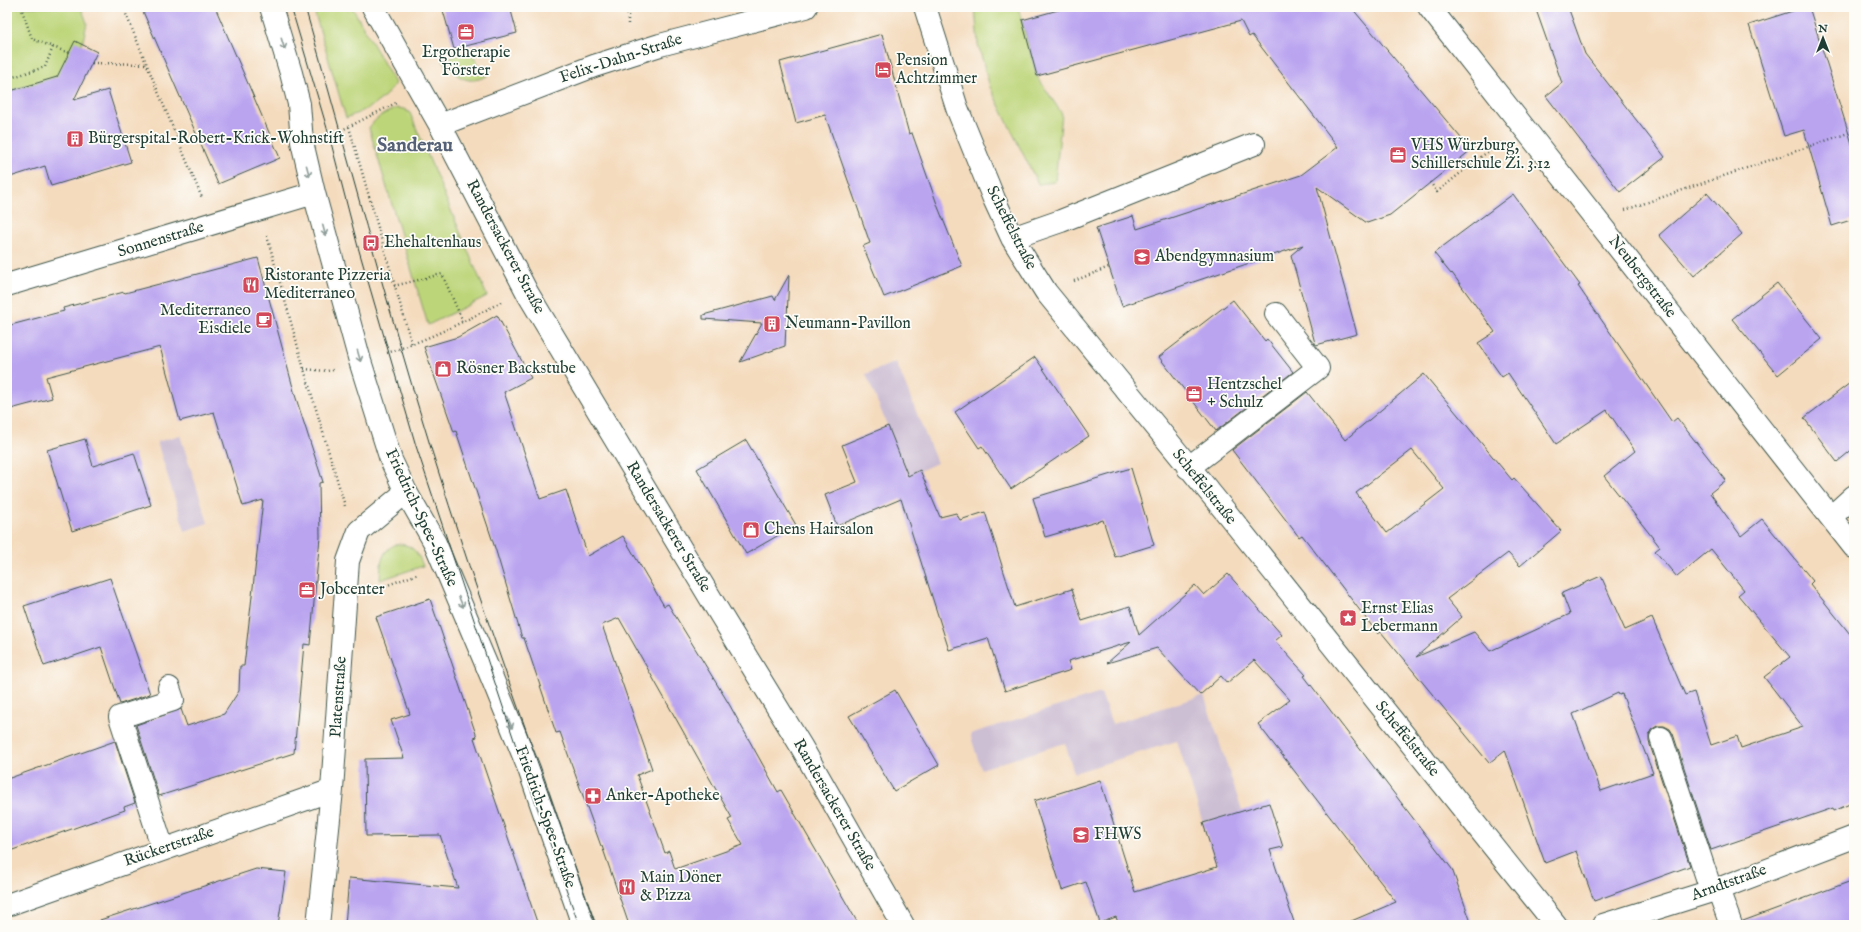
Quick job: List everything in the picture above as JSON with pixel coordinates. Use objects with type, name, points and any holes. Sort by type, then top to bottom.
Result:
[{"type":"street","name":"Friedrich-Spee-Straße","points":[[271,7],[299,104],[303,148],[314,193],[360,361],[391,460],[406,492],[436,543],[529,769],[583,925]]},
{"type":"street","name":"Randersackerer Straße","points":[[373,7],[440,125],[528,294],[801,746],[903,925]]},
{"type":"street","name":"Felix-Dahn-Straße","points":[[440,125],[485,106],[594,66],[660,45],[806,7]]},
{"type":"street","name":"Scheffelstraße","points":[[925,7],[957,108],[994,199],[1012,238],[1046,292],[1556,925]]},
{"type":"street","name":"Neubergstraße","points":[[1429,7],[1854,547]]},
{"type":"street","points":[[1012,238],[1061,221],[1254,144]]},
{"type":"street","name":"Sonnenstraße","points":[[7,286],[314,193]]},
{"type":"street","points":[[1188,468],[1318,368],[1276,314]]},
{"type":"street","points":[[359,531],[406,492]]},
{"type":"street","points":[[1831,517],[1854,496]]},
{"type":"street","name":"Platenstraße","points":[[318,925],[332,790],[348,561],[359,531]]},
{"type":"street","points":[[163,849],[120,717],[173,700],[169,688]]},
{"type":"street","points":[[1661,738],[1714,890],[1731,925]]},
{"type":"street","name":"Rückertstraße","points":[[7,905],[332,790]]},
{"type":"street","name":"Arndtstraße","points":[[1603,925],[1714,890],[1854,836]]},
{"type":"path","points":[[21,7],[32,39],[69,53]]},
{"type":"path","points":[[123,7],[148,64],[213,224]]},
{"type":"path","points":[[7,79],[45,67],[53,47]]},
{"type":"path","points":[[92,63],[148,64]]},
{"type":"path","points":[[412,345],[349,127],[421,90]]},
{"type":"path","points":[[1430,182],[1437,192],[1479,158],[1523,128]]},
{"type":"path","points":[[1598,221],[1638,205],[1854,131]]},
{"type":"path","points":[[260,209],[334,473],[345,506],[359,531]]},
{"type":"path","points":[[1046,292],[1109,267]]},
{"type":"path","points":[[394,286],[442,274],[463,322]]},
{"type":"path","points":[[382,355],[412,345],[463,322],[501,302],[528,294]]},
{"type":"path","points":[[346,599],[445,565]]},
{"type":"shaded area","points":[[896,362],[937,463],[908,476],[866,374]]},
{"type":"shaded area","points":[[180,435],[208,523],[185,531],[157,442]]},
{"type":"shaded area","points":[[1101,693],[1112,724],[1204,695],[1242,811],[1203,823],[1177,741],[1074,773],[1065,743],[981,769],[970,734]]},
{"type":"green space","points":[[7,7],[81,7],[87,23],[82,45],[62,76],[7,92]]},
{"type":"green space","points":[[313,7],[352,7],[395,83],[391,90],[374,105],[346,118]]},
{"type":"green space","points":[[975,7],[1018,7],[1037,76],[1062,114],[1055,182],[1038,184],[990,87],[978,44]]},
{"type":"green space","points":[[469,51],[487,76],[479,79],[467,80],[457,75],[442,61]]},
{"type":"green space","points":[[397,108],[404,109],[410,113],[487,296],[428,325],[369,128],[374,121],[381,116]]},
{"type":"green space","points":[[397,544],[403,544],[414,550],[423,566],[380,580],[381,564],[384,554],[387,550]]},
{"type":"building","points":[[141,7],[215,7],[280,158],[218,184]]},
{"type":"building","points":[[442,7],[510,7],[517,33],[454,49]]},
{"type":"building","points":[[1069,7],[1351,7],[1471,150],[1390,215],[1367,223],[1317,187],[1357,334],[1316,345],[1291,255],[1303,245],[1122,306],[1096,228],[1133,216],[1137,229],[1301,175],[1338,147],[1252,35],[1249,37],[1241,21],[1037,76],[1022,20]]},
{"type":"building","points":[[1535,7],[1568,7],[1585,54],[1665,157],[1620,192],[1546,96],[1562,83]]},
{"type":"building","points":[[1809,7],[1854,150],[1854,219],[1832,226],[1804,130],[1784,136],[1749,25]]},
{"type":"building","points":[[882,34],[909,134],[912,133],[938,207],[962,266],[884,297],[863,246],[870,243],[825,115],[796,123],[780,62]]},
{"type":"building","name":"Bürgerspital-Robert-Krick-Wohnstift","points":[[75,41],[97,52],[74,100],[108,90],[131,162],[51,186],[45,166],[7,178],[7,92],[57,77]]},
{"type":"building","points":[[1707,193],[1742,234],[1694,276],[1659,235]]},
{"type":"building","points":[[1513,194],[1580,285],[1578,286],[1672,422],[1677,418],[1726,480],[1710,493],[1741,536],[1762,519],[1813,581],[1810,584],[1854,639],[1854,802],[1834,811],[1833,808],[1711,850],[1673,734],[1670,729],[1664,726],[1657,726],[1651,730],[1649,742],[1690,866],[1594,901],[1576,851],[1545,863],[1505,750],[1489,763],[1381,632],[1378,634],[1302,535],[1299,537],[1232,450],[1307,392],[1345,440],[1424,374],[1512,480],[1514,478],[1561,531],[1520,566],[1508,553],[1447,599],[1462,617],[1416,657],[1474,632],[1490,651],[1570,614],[1562,593],[1601,576],[1625,630],[1652,618],[1685,695],[1694,692],[1711,745],[1737,736],[1741,748],[1803,727],[1764,677],[1790,657],[1738,595],[1744,590],[1711,549],[1677,577],[1655,551],[1660,547],[1604,476],[1635,451],[1607,410],[1556,444],[1508,373],[1502,377],[1478,343],[1495,332],[1452,273],[1451,274],[1434,253]],"holes":[[[1412,450],[1444,489],[1387,533],[1356,493]],[[1618,693],[1619,695],[1622,694],[1653,773],[1601,791],[1573,714]]]},
{"type":"building","points":[[258,258],[295,395],[323,482],[319,483],[320,537],[310,645],[304,644],[294,753],[159,796],[136,725],[181,709],[187,726],[224,714],[239,691],[240,666],[244,666],[263,500],[243,506],[214,412],[180,421],[160,347],[46,377],[52,398],[7,410],[7,326],[64,311],[63,308]]},
{"type":"building","name":"Neumann-Pavillon","points":[[789,275],[787,318],[791,325],[786,324],[785,346],[740,362],[762,323],[703,319],[703,315],[773,296],[775,300]]},
{"type":"building","points":[[1777,283],[1822,339],[1778,375],[1732,319]]},
{"type":"building","points":[[1233,300],[1265,341],[1267,339],[1293,372],[1216,431],[1159,357]]},
{"type":"building","points":[[497,315],[531,378],[504,392],[540,499],[566,490],[588,556],[623,536],[664,606],[668,604],[729,704],[778,792],[781,790],[859,925],[629,925],[560,732],[556,733],[524,638],[522,638],[496,551],[456,431],[454,432],[424,347],[458,337]],"holes":[[[619,618],[732,818],[728,820],[743,845],[675,869],[669,851],[665,853],[637,775],[652,769],[602,625]]]},
{"type":"building","points":[[1035,357],[1089,436],[1011,489],[982,446],[979,448],[955,412]]},
{"type":"building","points":[[1854,380],[1854,448],[1837,462],[1804,418]]},
{"type":"building","points":[[888,426],[908,476],[920,470],[940,517],[956,513],[960,520],[985,512],[1015,607],[1072,589],[1082,621],[1130,606],[1139,635],[1195,585],[1204,595],[1228,574],[1282,635],[1275,641],[1306,675],[1304,676],[1452,869],[1472,925],[1342,925],[1396,902],[1258,724],[1290,700],[1254,660],[1227,683],[1221,676],[1200,695],[1157,648],[1107,663],[1131,642],[1068,661],[1071,670],[1005,691],[988,638],[949,650],[901,499],[837,526],[825,495],[857,482],[842,445]]},
{"type":"building","points":[[85,439],[93,466],[134,453],[151,505],[72,531],[47,450]]},
{"type":"building","points":[[746,440],[796,525],[746,554],[697,469]]},
{"type":"building","points":[[1131,468],[1154,545],[1115,557],[1103,520],[1045,537],[1033,498]]},
{"type":"building","points":[[110,578],[150,694],[120,704],[101,647],[44,666],[24,606]]},
{"type":"building","points":[[430,599],[477,737],[474,738],[538,925],[345,925],[349,878],[458,888],[440,835],[366,836],[365,759],[404,758],[391,720],[410,714],[376,617]]},
{"type":"building","points":[[895,690],[939,765],[894,791],[849,716]]},
{"type":"building","points":[[115,741],[135,803],[124,807],[125,810],[7,852],[7,779]]},
{"type":"building","points":[[1100,780],[1135,892],[1217,867],[1203,823],[1269,803],[1283,847],[1270,850],[1295,925],[1119,925],[1116,917],[1100,923],[1086,882],[1062,890],[1034,801]]},
{"type":"building","points":[[256,869],[286,872],[278,925],[101,925],[100,920]]},
{"type":"building","points":[[1854,880],[1854,925],[1743,925],[1743,921]]},
{"type":"tram line","points":[[291,7],[329,135],[358,247],[416,446],[525,773],[579,925]]},
{"type":"tram line","points":[[305,7],[413,391],[449,505],[489,626],[596,925]]},
{"type":"place","name":"Ergotherapie Förster","points":[[466,32]]},
{"type":"place","name":"Pension Achtzimmer","points":[[883,70]]},
{"type":"place","name":"Bürgerspital-Robert-Krick-Wohnstift","points":[[75,139]]},
{"type":"place","name":"VHS Würzburg, Schillerschule Zi. 3.12","points":[[1398,155]]},
{"type":"place","name":"Ehehaltenhaus","points":[[371,243]]},
{"type":"place","name":"Abendgymnasium","points":[[1142,257]]},
{"type":"place","name":"Ristorante Pizzeria Mediterraneo","points":[[251,285]]},
{"type":"place","name":"Mediterraneo Eisdiele","points":[[264,320]]},
{"type":"place","name":"Neumann-Pavillon","points":[[772,324]]},
{"type":"place","name":"Rösner Backstube","points":[[443,369]]},
{"type":"place","name":"Hentzschel + Schulz","points":[[1194,394]]},
{"type":"place","name":"Chens Hairsalon","points":[[751,530]]},
{"type":"place","name":"Jobcenter","points":[[307,590]]},
{"type":"place","name":"Ernst Elias Lebermann","points":[[1348,618]]},
{"type":"place","name":"Anker-Apotheke","points":[[593,796]]},
{"type":"place","name":"FHWS","points":[[1081,835]]},
{"type":"place","name":"Main Döner & Pizza","points":[[627,887]]},
{"type":"district","name":"Sanderau","points":[[415,145]]}]
